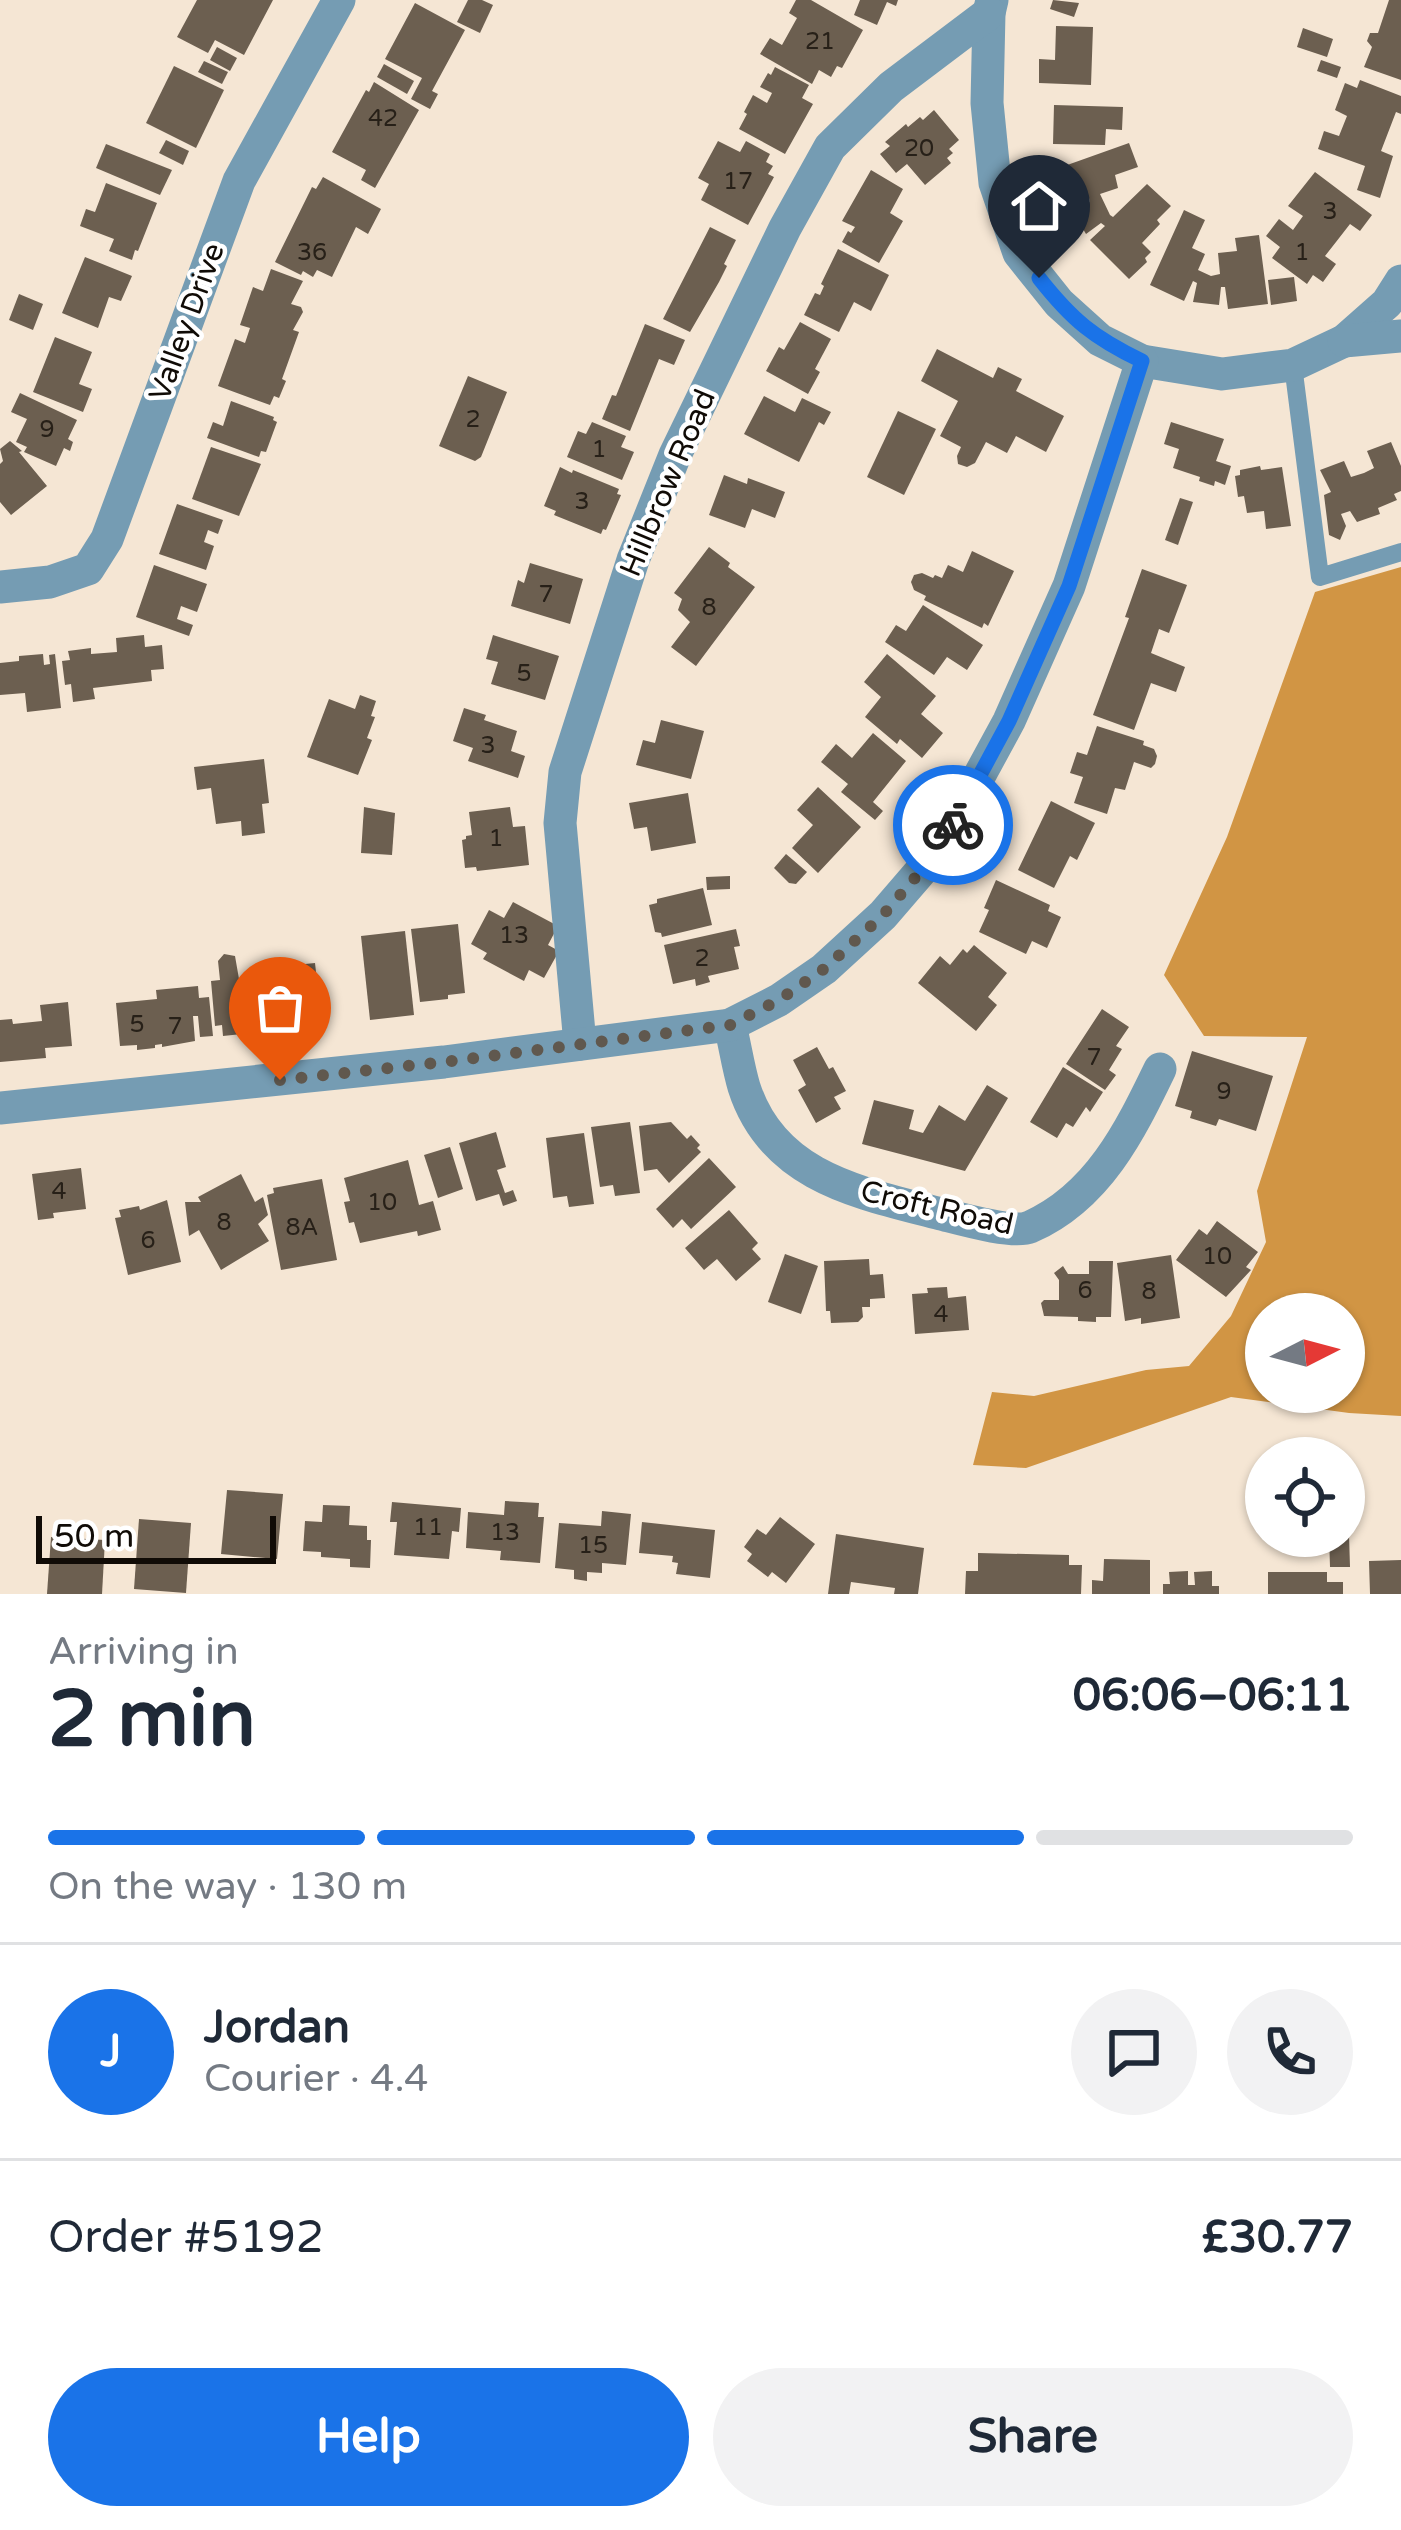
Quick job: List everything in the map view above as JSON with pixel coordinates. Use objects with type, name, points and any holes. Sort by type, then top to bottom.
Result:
[{"type":"street","name":"Valley Drive","points":[[0,587],[50,583],[88,569],[107,539],[239,181],[339,0]]},
{"type":"street","points":[[990,7],[987,103],[995,183],[1019,253],[1059,303],[1100,340],[1142,361],[1222,374],[1293,365],[1344,341],[1387,303],[1401,281]]},
{"type":"street","name":"Hillbrow Road","points":[[580,1044],[560,823],[565,772],[633,560],[675,455],[785,228],[830,147],[891,87],[990,7]]},
{"type":"street","points":[[1344,341],[1401,336]]},
{"type":"street","points":[[0,1108],[386,1069],[730,1025],[779,1000],[824,969],[883,915],[939,850],[1009,721],[1069,586],[1142,361]]},
{"type":"street","name":"Croft Road","points":[[730,1025],[745,1090],[761,1122],[783,1151],[809,1171],[869,1196],[1024,1230],[1053,1214],[1105,1170],[1160,1069]]},
{"type":"lane","points":[[1293,365],[1320,577],[1401,552]]},
{"type":"shaded area","points":[[1401,567],[1401,1416],[1349,1413],[1365,1413],[1365,1293],[1245,1293],[1245,1399],[1231,1397],[1026,1468],[973,1465],[992,1392],[1034,1396],[1146,1370],[1189,1366],[1231,1316],[1266,1242],[1257,1191],[1307,1037],[1204,1036],[1164,975],[1227,837],[1315,592]]},
{"type":"building","points":[[197,0],[273,0],[244,55],[215,40],[208,53],[177,37]]},
{"type":"building","points":[[468,0],[493,5],[480,33],[457,22]]},
{"type":"building","points":[[796,0],[811,0],[863,30],[842,68],[837,66],[831,77],[819,70],[812,84],[760,54],[770,38],[782,45],[797,18],[789,13]]},
{"type":"building","points":[[860,0],[898,0],[896,6],[887,2],[877,25],[854,15]]},
{"type":"building","points":[[1053,0],[1079,3],[1074,17],[1050,9]]},
{"type":"building","points":[[1389,0],[1401,0],[1401,80],[1364,67],[1372,47],[1367,41],[1370,33],[1378,33]]},
{"type":"building","points":[[415,3],[465,30],[432,91],[438,94],[430,109],[411,99],[422,78],[385,59]]},
{"type":"building","points":[[1056,26],[1093,27],[1091,85],[1039,83],[1039,59],[1055,60]]},
{"type":"building","points":[[1303,28],[1333,39],[1327,57],[1297,47]]},
{"type":"building","points":[[217,47],[237,58],[230,71],[210,60]]},
{"type":"building","points":[[1321,60],[1341,67],[1337,78],[1317,71]]},
{"type":"building","points":[[204,61],[228,72],[222,84],[198,72]]},
{"type":"building","points":[[384,64],[414,81],[407,94],[377,77]]},
{"type":"building","points":[[174,66],[224,90],[196,148],[146,123]]},
{"type":"building","points":[[775,67],[809,85],[802,98],[813,104],[785,154],[739,129],[753,95],[767,103],[772,93],[760,87]]},
{"type":"building","points":[[1360,80],[1401,96],[1401,114],[1396,112],[1381,151],[1393,156],[1380,198],[1357,190],[1365,166],[1318,149],[1324,131],[1339,136],[1347,116],[1335,110],[1345,83],[1357,88]]},
{"type":"building","points":[[374,82],[419,110],[375,188],[361,180],[366,170],[332,152]]},
{"type":"building","points":[[1054,105],[1123,107],[1122,130],[1106,129],[1105,145],[1053,144]]},
{"type":"building","points":[[934,110],[959,140],[949,149],[951,163],[925,185],[907,164],[896,173],[880,154],[890,146],[885,142],[906,124],[920,117],[923,120]]},
{"type":"building","points":[[166,140],[189,151],[183,165],[159,153]]},
{"type":"building","points":[[718,141],[740,152],[746,141],[770,154],[766,162],[773,166],[768,174],[774,177],[748,225],[701,200],[709,184],[698,178]]},
{"type":"building","points":[[1129,143],[1138,167],[1115,175],[1118,188],[1100,194],[1110,215],[1147,184],[1171,206],[1142,243],[1151,252],[1147,262],[1129,279],[1090,240],[1105,226],[1101,223],[1086,234],[1073,212],[1090,202],[1089,198],[1069,205],[1056,169]]},
{"type":"building","points":[[106,144],[172,170],[160,195],[96,168]]},
{"type":"building","points":[[871,170],[903,189],[890,213],[903,221],[879,263],[842,242],[855,227],[842,221]]},
{"type":"building","points":[[1315,172],[1372,215],[1360,231],[1350,224],[1325,256],[1336,264],[1323,282],[1313,275],[1307,284],[1272,258],[1280,247],[1266,236],[1279,219],[1293,230],[1303,216],[1288,206]]},
{"type":"building","points":[[323,177],[381,209],[368,234],[356,227],[332,277],[317,270],[313,277],[275,262],[312,187],[316,189]]},
{"type":"building","points":[[106,183],[157,203],[132,260],[109,251],[114,239],[80,226],[86,209],[95,212]]},
{"type":"building","points":[[1184,210],[1205,220],[1192,248],[1205,254],[1198,270],[1211,276],[1220,274],[1218,253],[1237,251],[1235,238],[1259,235],[1268,304],[1228,309],[1225,287],[1221,287],[1219,305],[1193,302],[1197,283],[1193,281],[1184,301],[1150,285]]},
{"type":"building","points":[[710,227],[736,240],[690,332],[663,319]]},
{"type":"building","points":[[838,249],[889,275],[871,311],[854,302],[839,332],[804,315],[815,293],[820,295]]},
{"type":"building","points":[[85,257],[132,276],[121,301],[109,297],[98,328],[62,313]]},
{"type":"building","points":[[271,269],[303,281],[291,304],[303,312],[293,330],[299,332],[282,379],[286,381],[279,398],[274,396],[270,405],[218,386],[235,339],[245,343],[250,328],[240,325],[253,287],[263,291]]},
{"type":"building","points":[[1294,277],[1297,301],[1271,305],[1268,280]]},
{"type":"building","points":[[19,294],[43,304],[33,330],[9,320]]},
{"type":"building","points":[[800,322],[831,339],[808,394],[766,371]]},
{"type":"building","points":[[645,324],[685,340],[674,365],[659,359],[630,431],[602,419]]},
{"type":"building","points":[[55,337],[92,352],[79,384],[92,389],[83,412],[33,392]]},
{"type":"building","points":[[937,349],[993,378],[998,367],[1022,379],[1016,391],[1064,416],[1046,452],[1016,436],[1007,453],[986,442],[975,463],[958,464],[961,447],[940,436],[958,401],[921,381]]},
{"type":"building","points":[[468,376],[507,392],[481,457],[475,461],[439,446]]},
{"type":"building","points":[[20,393],[77,420],[68,439],[73,442],[70,451],[64,448],[56,466],[24,452],[27,447],[16,442],[27,419],[11,412]]},
{"type":"building","points":[[764,396],[795,412],[802,398],[831,412],[824,425],[819,422],[799,462],[744,434]]},
{"type":"building","points":[[231,401],[277,422],[266,452],[261,451],[259,457],[207,438],[213,422],[223,426]]},
{"type":"building","points":[[898,411],[936,429],[904,495],[867,477]]},
{"type":"building","points":[[592,422],[626,436],[621,447],[634,452],[622,480],[567,457],[578,431],[586,434]]},
{"type":"building","points":[[1171,422],[1224,439],[1216,461],[1231,466],[1225,485],[1215,481],[1214,486],[1173,468],[1179,449],[1164,444]]},
{"type":"building","points":[[10,441],[47,486],[11,515],[0,502],[0,449]]},
{"type":"building","points":[[1391,442],[1401,466],[1401,491],[1394,494],[1397,500],[1378,508],[1380,514],[1357,522],[1350,511],[1341,514],[1346,526],[1340,540],[1329,535],[1324,495],[1331,492],[1320,470],[1344,461],[1351,477],[1364,473],[1374,468],[1367,451]]},
{"type":"building","points":[[211,447],[261,464],[239,516],[192,499]]},
{"type":"building","points":[[1260,466],[1261,470],[1282,467],[1291,526],[1266,529],[1264,511],[1247,513],[1244,496],[1238,497],[1235,476],[1240,470]]},
{"type":"building","points":[[560,467],[619,489],[621,495],[601,534],[554,515],[556,511],[544,506]]},
{"type":"building","points":[[724,475],[785,492],[775,518],[752,509],[745,528],[709,515]]},
{"type":"building","points":[[1180,498],[1193,502],[1178,545],[1165,540]]},
{"type":"building","points":[[177,504],[223,520],[218,534],[208,530],[204,542],[214,546],[206,570],[159,554]]},
{"type":"building","points":[[709,547],[755,587],[696,666],[671,647],[690,622],[678,610],[682,599],[674,593]]},
{"type":"building","points":[[972,551],[1014,571],[988,626],[984,623],[982,628],[924,600],[926,596],[914,590],[911,582],[922,573],[942,578],[948,565],[963,572]]},
{"type":"building","points":[[530,563],[583,579],[570,624],[511,606],[518,580],[524,583]]},
{"type":"building","points":[[154,565],[207,584],[197,612],[181,606],[177,619],[193,625],[189,636],[136,617]]},
{"type":"building","points":[[1142,569],[1187,585],[1169,633],[1159,629],[1151,653],[1185,667],[1176,692],[1151,683],[1134,730],[1093,715]]},
{"type":"building","points":[[923,605],[983,645],[967,670],[947,657],[934,675],[885,642],[896,625],[906,631]]},
{"type":"building","points":[[144,635],[145,647],[162,645],[164,669],[151,670],[152,681],[93,688],[95,699],[73,702],[62,661],[70,660],[68,651],[117,652],[116,638]]},
{"type":"building","points":[[493,635],[559,656],[545,700],[491,684],[498,662],[486,659]]},
{"type":"building","points":[[43,654],[44,665],[55,654],[61,708],[27,712],[25,693],[0,695],[0,663]]},
{"type":"building","points":[[887,654],[936,696],[921,714],[943,733],[922,758],[865,717],[881,697],[864,682]]},
{"type":"building","points":[[360,695],[376,701],[367,738],[372,740],[358,775],[307,757],[329,699],[355,709]]},
{"type":"building","points":[[464,708],[517,731],[511,751],[525,756],[518,778],[468,761],[473,748],[453,741]]},
{"type":"building","points":[[661,720],[704,731],[691,779],[636,765],[643,740],[655,743]]},
{"type":"building","points":[[1097,726],[1144,741],[1157,756],[1151,768],[1134,762],[1125,790],[1115,788],[1107,814],[1074,803],[1083,777],[1070,773],[1077,752],[1087,755]]},
{"type":"building","points":[[873,733],[906,761],[873,802],[883,811],[875,820],[841,792],[848,784],[821,762],[836,744],[852,758]]},
{"type":"building","points":[[264,759],[269,803],[262,804],[265,833],[242,836],[241,821],[216,824],[211,788],[197,790],[194,767]]},
{"type":"building","points":[[818,787],[861,827],[818,873],[792,848],[813,825],[797,810]]},
{"type":"building","points":[[688,793],[696,843],[651,851],[647,827],[634,829],[629,803]]},
{"type":"building","points":[[1051,801],[1095,823],[1077,860],[1070,856],[1054,888],[1018,870]]},
{"type":"building","points":[[364,807],[395,813],[392,855],[361,853]]},
{"type":"building","points":[[510,807],[513,827],[525,826],[529,865],[465,868],[462,840],[472,835],[469,812]]},
{"type":"building","points":[[786,854],[807,872],[796,884],[774,868]]},
{"type":"building","points":[[730,876],[730,889],[707,890],[706,877]]},
{"type":"building","points":[[996,880],[1050,905],[1048,911],[1061,917],[1047,948],[1032,941],[1026,954],[979,932]]},
{"type":"building","points":[[703,888],[712,925],[662,937],[655,932],[649,905]]},
{"type":"building","points":[[513,902],[558,926],[548,945],[559,951],[544,978],[529,970],[524,981],[483,959],[487,953],[471,944],[489,910],[504,918]]},
{"type":"building","points":[[458,924],[465,993],[420,1002],[411,929]]},
{"type":"building","points":[[736,929],[739,969],[708,976],[710,982],[696,986],[695,979],[673,984],[664,945]]},
{"type":"building","points":[[405,931],[414,1015],[370,1020],[361,936]]},
{"type":"building","points":[[974,945],[1007,973],[988,997],[997,1005],[976,1031],[918,983],[940,956],[950,965],[963,949],[967,953]]},
{"type":"building","points":[[224,954],[235,956],[239,979],[255,977],[261,1032],[223,1036],[222,1025],[215,1026],[211,981],[220,980],[218,961]]},
{"type":"building","points":[[315,963],[317,1025],[273,1033],[266,968]]},
{"type":"building","points":[[198,986],[199,998],[209,997],[213,1036],[200,1037],[198,1016],[193,1016],[195,1041],[137,1050],[137,1045],[120,1046],[116,1003],[157,999],[156,990]]},
{"type":"building","points":[[68,1002],[72,1046],[45,1048],[46,1058],[0,1062],[0,1020],[12,1019],[13,1024],[42,1021],[40,1005]]},
{"type":"building","points":[[1102,1009],[1129,1027],[1116,1046],[1122,1049],[1109,1070],[1116,1075],[1105,1090],[1066,1064]]},
{"type":"building","points":[[817,1047],[846,1091],[834,1097],[841,1109],[816,1123],[798,1090],[806,1085],[793,1060]]},
{"type":"building","points":[[1192,1051],[1273,1076],[1256,1131],[1219,1119],[1216,1126],[1190,1118],[1192,1111],[1175,1106]]},
{"type":"building","points":[[1063,1067],[1103,1092],[1090,1112],[1086,1107],[1073,1127],[1066,1123],[1057,1138],[1030,1122]]},
{"type":"building","points":[[987,1085],[1008,1098],[965,1171],[862,1144],[874,1100],[914,1110],[909,1129],[923,1133],[939,1105],[965,1121]]},
{"type":"building","points":[[630,1122],[640,1193],[615,1196],[613,1185],[600,1187],[591,1127]]},
{"type":"building","points":[[671,1122],[687,1139],[691,1135],[701,1152],[669,1183],[657,1169],[644,1171],[639,1126]]},
{"type":"building","points":[[496,1132],[506,1167],[497,1170],[505,1193],[513,1190],[517,1201],[503,1206],[499,1194],[476,1201],[459,1143]]},
{"type":"building","points":[[584,1133],[594,1204],[569,1207],[567,1196],[553,1198],[546,1138]]},
{"type":"building","points":[[450,1147],[463,1189],[438,1198],[424,1155]]},
{"type":"building","points":[[709,1158],[736,1187],[691,1229],[682,1219],[673,1228],[656,1209]]},
{"type":"building","points":[[408,1160],[419,1205],[433,1201],[441,1230],[360,1243],[354,1222],[349,1223],[344,1178]]},
{"type":"building","points":[[81,1168],[86,1209],[38,1220],[32,1174]]},
{"type":"building","points":[[241,1174],[255,1202],[263,1197],[268,1215],[258,1224],[269,1241],[221,1270],[199,1230],[189,1236],[185,1202],[201,1202],[198,1197]]},
{"type":"building","points":[[322,1179],[337,1260],[281,1270],[267,1195],[274,1193],[273,1188]]},
{"type":"building","points":[[167,1200],[181,1262],[128,1275],[115,1218],[121,1217],[119,1210],[139,1206],[140,1210]]},
{"type":"building","points":[[729,1210],[758,1243],[752,1249],[761,1259],[736,1281],[717,1259],[704,1270],[685,1248]]},
{"type":"building","points":[[1217,1221],[1258,1252],[1246,1267],[1251,1270],[1226,1297],[1176,1260],[1199,1229],[1207,1235]]},
{"type":"building","points":[[785,1254],[818,1266],[801,1314],[768,1302]]},
{"type":"building","points":[[1171,1255],[1180,1318],[1141,1324],[1141,1318],[1125,1321],[1117,1263]]},
{"type":"building","points":[[869,1259],[870,1275],[883,1274],[885,1298],[870,1299],[870,1307],[862,1307],[858,1322],[831,1323],[830,1311],[826,1311],[824,1261]]},
{"type":"building","points":[[1089,1261],[1113,1261],[1111,1317],[1096,1317],[1096,1322],[1044,1316],[1041,1303],[1059,1300],[1059,1280],[1054,1273],[1063,1266],[1068,1274],[1089,1274]]},
{"type":"building","points":[[947,1287],[948,1298],[966,1296],[969,1330],[915,1334],[912,1294]]},
{"type":"building","points":[[227,1490],[283,1494],[277,1559],[221,1554]]},
{"type":"building","points":[[505,1501],[539,1503],[538,1517],[544,1517],[540,1563],[500,1560],[501,1551],[466,1548],[468,1512],[504,1515]]},
{"type":"building","points":[[392,1502],[461,1508],[449,1559],[394,1555],[397,1522],[390,1522]]},
{"type":"building","points":[[323,1505],[350,1506],[349,1525],[367,1526],[370,1568],[350,1567],[350,1559],[303,1551],[305,1521],[322,1522]]},
{"type":"building","points":[[602,1511],[631,1514],[626,1565],[602,1563],[602,1573],[587,1572],[587,1581],[574,1579],[574,1570],[555,1568],[559,1523],[601,1526]]},
{"type":"building","points":[[780,1517],[815,1544],[786,1583],[772,1572],[768,1577],[747,1561],[752,1554],[744,1547],[757,1529],[766,1535]]},
{"type":"building","points":[[139,1519],[191,1523],[186,1593],[134,1589]]},
{"type":"building","points":[[642,1522],[715,1530],[710,1578],[676,1574],[678,1563],[672,1562],[673,1556],[639,1553]]},
{"type":"building","points":[[836,1534],[924,1548],[918,1594],[894,1594],[895,1588],[851,1582],[849,1594],[828,1594]]},
{"type":"building","points":[[51,1537],[105,1540],[102,1594],[47,1594]]},
{"type":"building","points":[[978,1553],[1069,1555],[1069,1565],[1082,1565],[1081,1594],[965,1594],[966,1571],[978,1571]]},
{"type":"building","points":[[1330,1557],[1350,1557],[1350,1567],[1330,1567]]},
{"type":"building","points":[[1104,1559],[1150,1560],[1150,1594],[1092,1594],[1092,1580],[1103,1581]]},
{"type":"building","points":[[1401,1560],[1401,1594],[1370,1594],[1369,1561]]},
{"type":"building","points":[[1188,1571],[1188,1585],[1195,1585],[1194,1572],[1212,1571],[1212,1586],[1219,1586],[1219,1594],[1163,1594],[1163,1584],[1170,1584],[1169,1572]]},
{"type":"building","points":[[1268,1572],[1327,1572],[1327,1582],[1343,1582],[1343,1594],[1268,1594]]},
{"type":"way so far","points":[[280,1080],[730,1025],[779,1000],[824,969],[883,915],[939,850],[953,825]]},
{"type":"route","points":[[953,825],[1009,721],[1069,586],[1142,361],[1100,340],[1039,278]]}]
